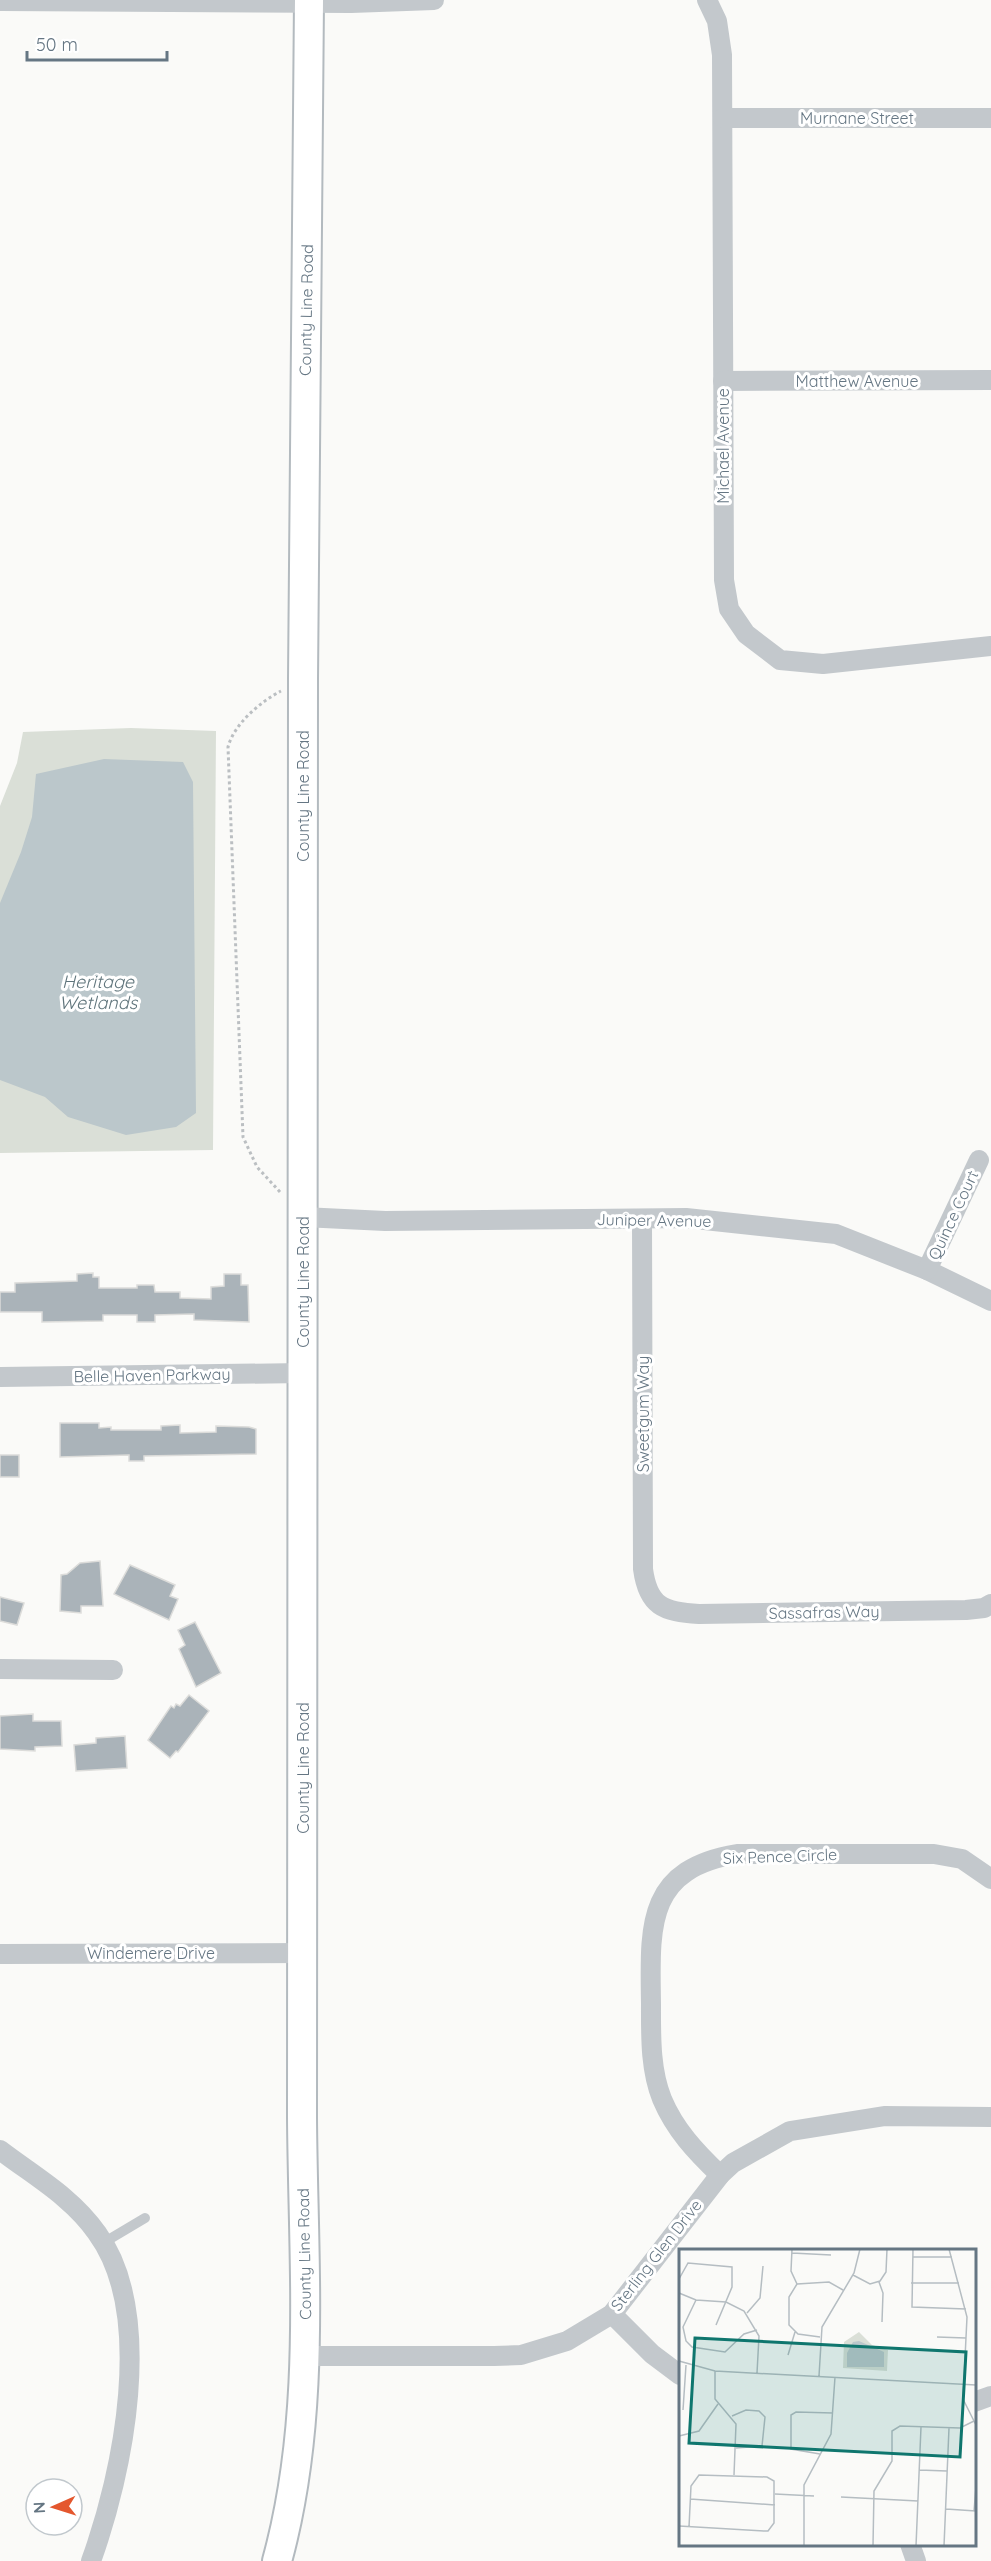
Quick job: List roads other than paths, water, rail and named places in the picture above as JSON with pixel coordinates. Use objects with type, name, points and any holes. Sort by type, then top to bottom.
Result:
[{"type":"main road","name":"County Line Road","points":[[277,2561],[294,2481],[306,2356],[303,1953],[303,679],[309,1]]},
{"type":"street","points":[[0,1],[412,2],[434,0]]},
{"type":"street","name":"Michael Avenue","points":[[706,0],[717,21],[722,55],[724,580],[729,609],[746,634],[780,660],[823,664],[971,646],[991,646]]},
{"type":"street","name":"Murnane Street","points":[[723,118],[991,118]]},
{"type":"street","name":"Matthew Avenue","points":[[723,381],[991,380]]},
{"type":"street","name":"Quince Court","points":[[927,1270],[979,1160]]},
{"type":"street","name":"Juniper Avenue","points":[[303,1217],[385,1221],[686,1218],[836,1234],[927,1270],[991,1301]]},
{"type":"street","name":"Sweetgum Way","points":[[642,1220],[643,1569],[646,1588],[658,1604]]},
{"type":"street","name":"Belle Haven Parkway","points":[[0,1377],[303,1373]]},
{"type":"street","name":"Sassafras Way","points":[[658,1604],[677,1613],[699,1614],[966,1610],[984,1608],[991,1604]]},
{"type":"street","points":[[0,1669],[113,1670]]},
{"type":"street","name":"Six Pence Circle","points":[[720,2175],[693,2148],[675,2125],[661,2097],[654,2069],[651,2038],[650,1940],[654,1918],[675,1880],[694,1866],[714,1858],[737,1854],[934,1854],[962,1859],[991,1879]]},
{"type":"street","name":"Windemere Drive","points":[[0,1954],[303,1953]]},
{"type":"street","name":"Sterling Glen Drive","points":[[306,2356],[521,2355],[567,2341],[612,2314],[720,2175],[733,2163],[790,2131],[884,2116],[991,2117]]},
{"type":"street","points":[[0,2150],[70,2201],[104,2243],[118,2270],[130,2342],[126,2411],[117,2466],[91,2561]]},
{"type":"street","points":[[612,2314],[652,2354],[679,2374]]},
{"type":"street","points":[[976,2402],[991,2397]]},
{"type":"street","points":[[911,2546],[916,2561]]},
{"type":"lane","points":[[104,2243],[145,2218]]},
{"type":"water","name":"Heritage Wetlands","points":[[104,759],[183,762],[193,782],[196,1113],[176,1127],[126,1135],[68,1117],[45,1097],[0,1080],[0,903],[21,852],[32,817],[36,774]]}]
